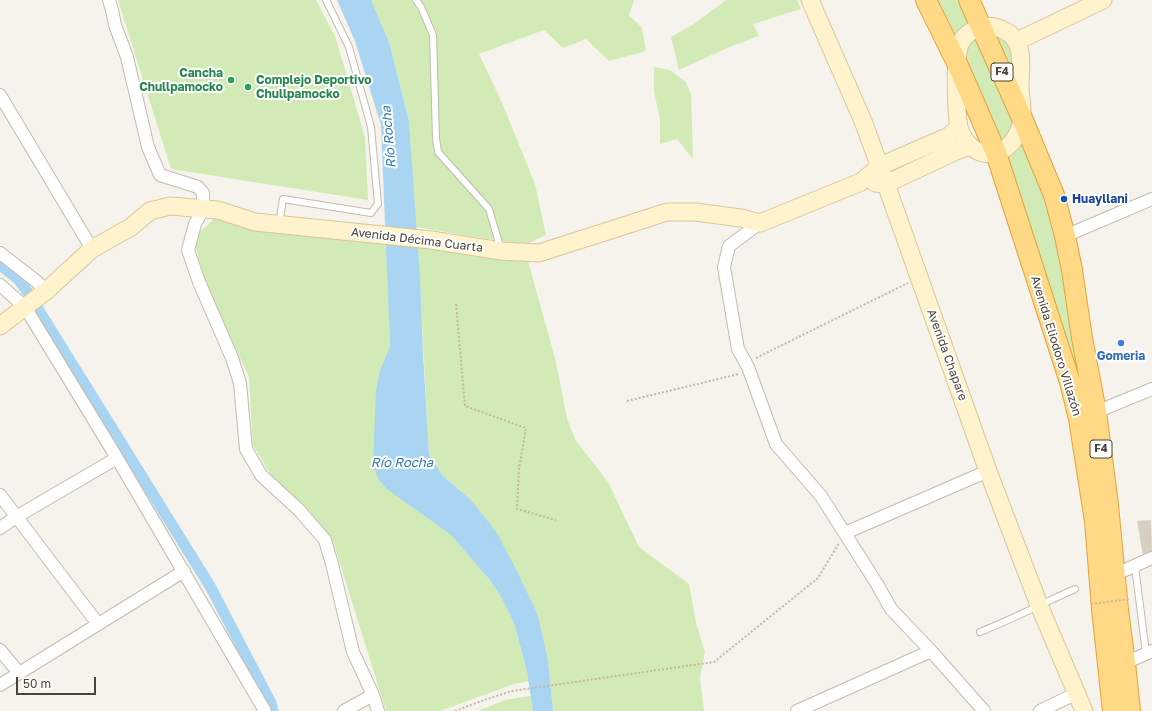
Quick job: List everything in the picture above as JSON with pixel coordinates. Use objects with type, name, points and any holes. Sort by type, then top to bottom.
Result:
[{"type":"highway","name":"Avenida Eliodoro Villazón","points":[[926,0],[956,61],[996,153],[1070,382],[1079,419],[1095,521],[1102,608],[1113,711]]},
{"type":"highway","name":"Avenida Eliodoro Villazón","points":[[969,0],[982,26],[1054,195],[1065,236],[1096,412],[1108,505],[1114,575],[1130,711]]},
{"type":"main road","name":"Avenida Chapare","points":[[810,0],[880,166],[988,471],[1039,605],[1084,711]]},
{"type":"main road","points":[[1017,42],[1103,0]]},
{"type":"main road","points":[[982,26],[1000,28],[1008,32],[1017,42],[1020,51],[1022,118],[1015,139],[1010,145],[996,153],[988,154],[980,152],[970,146],[962,136],[959,127],[956,61],[961,42],[973,30],[982,26]]},
{"type":"main road","points":[[760,223],[861,182],[880,166],[949,136],[959,127]]},
{"type":"main road","points":[[861,182],[886,184],[956,151],[970,146]]},
{"type":"main road","name":"Avenida Décima Cuarta","points":[[0,326],[46,291],[92,249],[132,227],[150,211],[170,206],[218,210],[255,222],[431,240],[501,251],[539,253],[667,212],[695,212],[741,218],[760,223]]},
{"type":"street","points":[[109,0],[115,25],[127,57],[148,147],[160,175],[198,187],[203,193],[203,209],[195,224],[188,250],[199,282],[232,358],[240,383],[246,449],[261,475],[299,510],[324,540],[332,564],[353,652],[373,695],[378,711]]},
{"type":"street","points":[[0,95],[92,249]]},
{"type":"street","points":[[1065,236],[1152,200]]},
{"type":"street","points":[[760,223],[729,246],[724,267],[738,349],[746,363],[776,444],[821,496],[877,584],[891,609],[931,651],[984,711]]},
{"type":"street","points":[[0,253],[36,281],[46,291]]},
{"type":"street","points":[[0,285],[25,307],[118,458],[265,711]]},
{"type":"street","points":[[1096,412],[1152,389]]},
{"type":"street","points":[[0,528],[16,517],[118,458]]},
{"type":"street","points":[[845,533],[988,471]]},
{"type":"street","points":[[0,495],[98,624]]},
{"type":"street","points":[[1114,575],[1152,558]]},
{"type":"street","points":[[0,685],[184,571]]},
{"type":"street","points":[[0,650],[18,673]]},
{"type":"street","points":[[797,711],[931,651]]},
{"type":"street","points":[[1125,663],[1149,652]]},
{"type":"street","points":[[1040,711],[1077,693]]},
{"type":"street","points":[[344,711],[373,695]]},
{"type":"lane","points":[[279,224],[283,199],[371,213],[378,204],[371,127],[349,47],[326,0]]},
{"type":"lane","points":[[416,0],[421,7],[433,35],[436,138],[438,152],[489,209],[501,251]]},
{"type":"lane","points":[[1135,566],[1149,652]]},
{"type":"lane","points":[[980,632],[1075,589]]},
{"type":"path","points":[[627,401],[738,374],[746,363],[920,277]]},
{"type":"path","points":[[456,304],[465,406],[526,428],[519,469],[517,510],[556,520]]},
{"type":"path","points":[[456,711],[512,691],[556,686],[714,662],[818,578],[845,533]]},
{"type":"path","points":[[1090,604],[1130,599]]},
{"type":"green space","name":"Complejo Deportivo Chullpamocko","points":[[118,0],[316,0],[335,36],[365,137],[368,200],[171,169]]},
{"type":"green space","points":[[371,0],[634,0],[629,15],[642,28],[646,51],[609,61],[586,39],[563,48],[544,30],[479,54],[503,105],[535,184],[546,235],[524,245],[416,227],[409,121],[389,42]]},
{"type":"green space","points":[[726,0],[797,0],[801,9],[753,24],[759,36],[727,48],[679,70],[671,37],[694,24]]},
{"type":"green space","points":[[932,0],[962,0],[973,24],[956,41]]},
{"type":"green space","points":[[991,31],[1013,46],[1014,86]]},
{"type":"green space","points":[[978,33],[1015,123],[999,146],[963,63],[964,48]]},
{"type":"green space","points":[[654,67],[670,70],[686,82],[691,94],[693,159],[677,139],[660,144],[660,119],[654,92]]},
{"type":"green space","points":[[1020,135],[1053,219],[1090,422],[1002,155]]},
{"type":"green space","points":[[216,217],[253,229],[386,245],[390,346],[380,370],[373,464],[421,513],[451,535],[489,579],[501,597],[514,623],[529,681],[514,684],[440,711],[386,711],[333,541],[310,512],[277,485],[253,445],[249,377],[208,290],[193,238]]},
{"type":"green space","points":[[418,248],[528,261],[556,362],[567,419],[576,441],[608,482],[639,547],[689,584],[696,623],[705,652],[700,677],[704,711],[553,711],[548,660],[538,615],[518,573],[470,499],[442,475],[429,454]]},
{"type":"green space","points":[[531,696],[533,711],[478,711],[505,700]]},
{"type":"water","name":"Río Rocha","points":[[337,0],[371,0],[389,42],[409,121],[420,277],[429,454],[442,475],[470,499],[497,533],[518,573],[538,615],[548,660],[553,711],[533,711],[527,672],[514,623],[501,597],[489,579],[451,535],[387,489],[378,479],[373,464],[376,391],[380,370],[390,346],[381,125],[355,41]]},
{"type":"building","points":[[1151,520],[1152,553],[1143,556],[1137,521]]},
{"type":"waterway","points":[[0,265],[19,280],[29,294]]},
{"type":"waterway","points":[[38,309],[210,586],[271,703],[273,711]]},
{"type":"place","name":"Cancha Chullpamocko","points":[[231,80]]},
{"type":"place","name":"Complejo Deportivo Chullpamocko","points":[[248,87]]},
{"type":"place","name":"Huayllani","points":[[1064,199]]},
{"type":"place","name":"Gomeria","points":[[1121,343]]}]
